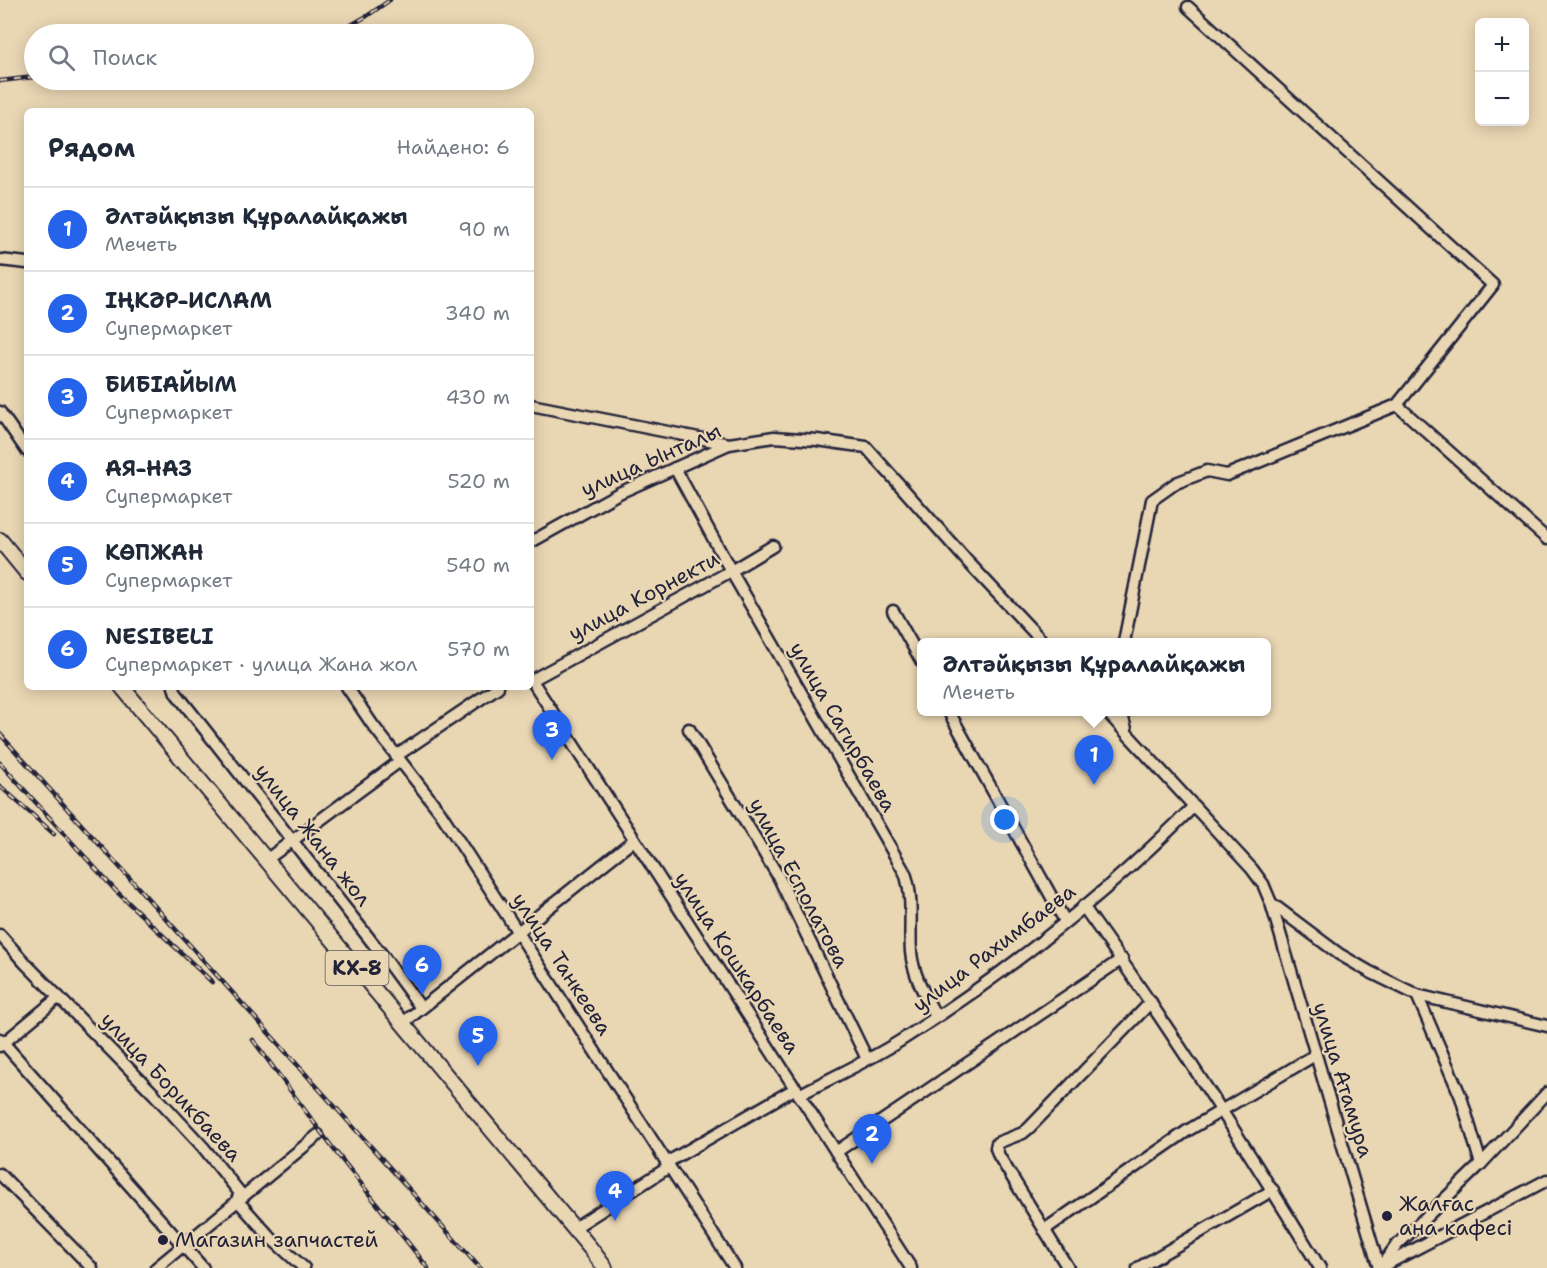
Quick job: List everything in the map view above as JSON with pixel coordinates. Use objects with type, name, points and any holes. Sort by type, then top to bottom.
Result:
[{"type":"main road","points":[[0,540],[24,569]]},
{"type":"main road","name":"КХ-8","points":[[124,690],[605,1268]]},
{"type":"main road","name":"КХ-8","points":[[591,1249],[611,1268]]},
{"type":"street","points":[[1126,638],[1152,500],[1176,483],[1186,479],[1207,471],[1227,474],[1396,405],[1493,285],[1188,7]]},
{"type":"street","points":[[0,260],[24,262]]},
{"type":"street","points":[[1396,405],[1547,539]]},
{"type":"street","points":[[534,406],[729,444]]},
{"type":"street","points":[[0,412],[24,447]]},
{"type":"street","name":"улица Ынталы","points":[[534,540],[619,493],[729,444],[774,437],[866,447],[1039,638]]},
{"type":"street","name":"улица Сагирбаева","points":[[675,468],[731,572],[904,873],[910,888],[911,953],[921,988],[936,1017]]},
{"type":"street","name":"улица Корнекти","points":[[534,678],[731,572],[773,546]]},
{"type":"street","points":[[893,611],[917,655]]},
{"type":"street","name":"улица Кошкарбаева","points":[[534,682],[911,1268]]},
{"type":"street","name":"улица Жана жол","points":[[175,690],[421,1008]]},
{"type":"street","name":"улица Танкеева","points":[[349,690],[440,812],[735,1268]]},
{"type":"street","points":[[266,860],[398,758],[494,690]]},
{"type":"street","points":[[952,716],[1065,921]]},
{"type":"street","points":[[1112,716],[1252,869],[1263,884],[1271,903],[1338,954],[1417,995],[1547,1026]]},
{"type":"street","points":[[1122,716],[1126,732]]},
{"type":"street","name":"улица Есполатова","points":[[689,729],[778,876],[867,1059]]},
{"type":"street","name":"улица Рахимбаева","points":[[574,1228],[667,1165],[798,1092],[898,1042],[936,1017],[1055,932],[1065,921],[1118,879],[1193,807]]},
{"type":"street","points":[[403,1023],[634,840]]},
{"type":"street","name":"улица Атамура","points":[[1271,903],[1380,1268]]},
{"type":"street","points":[[1083,906],[1122,959],[1222,1110],[1320,1268]]},
{"type":"street","name":"улица Борикбаева","points":[[0,935],[203,1148],[240,1193],[237,1200],[272,1239],[304,1268]]},
{"type":"street","points":[[836,1152],[1122,959]]},
{"type":"street","points":[[1417,995],[1461,1097],[1481,1164]]},
{"type":"street","points":[[59,997],[1,1043],[203,1268]]},
{"type":"street","points":[[1068,1268],[999,1156],[997,1143],[1023,1133],[1029,1128],[1151,1002]]},
{"type":"street","points":[[1044,1230],[1186,1131],[1315,1055]]},
{"type":"street","points":[[1380,1268],[1396,1246],[1481,1164],[1547,1093]]},
{"type":"street","points":[[156,1268],[318,1135]]},
{"type":"street","points":[[0,1174],[92,1268]]},
{"type":"street","points":[[1380,1268],[1547,1180]]},
{"type":"street","points":[[1138,1268],[1273,1190]]},
{"type":"railway","points":[[353,24],[390,0]]},
{"type":"railway","points":[[0,81],[24,78]]},
{"type":"railway","points":[[0,734],[480,1268]]},
{"type":"railway","points":[[0,763],[115,890],[212,982]]},
{"type":"railway","points":[[0,786],[54,834]]},
{"type":"railway","points":[[253,1040],[335,1151],[428,1268]]},
{"type":"place","name":"БИБІАЙЫМ","points":[[552,760]]},
{"type":"place","name":"Әлтәйқызы Құралайқажы","points":[[1094,785]]},
{"type":"place","name":"NESIBELI","points":[[422,995]]},
{"type":"place","name":"КӨПЖАН","points":[[478,1066]]},
{"type":"place","name":"ІҢКӘР-ИСЛАМ","points":[[872,1164]]},
{"type":"place","name":"Жалғас ана кафесі","points":[[1387,1216]]},
{"type":"place","name":"АЯ-НАЗ","points":[[615,1221]]},
{"type":"place","name":"Магазин запчастей","points":[[163,1240]]}]
